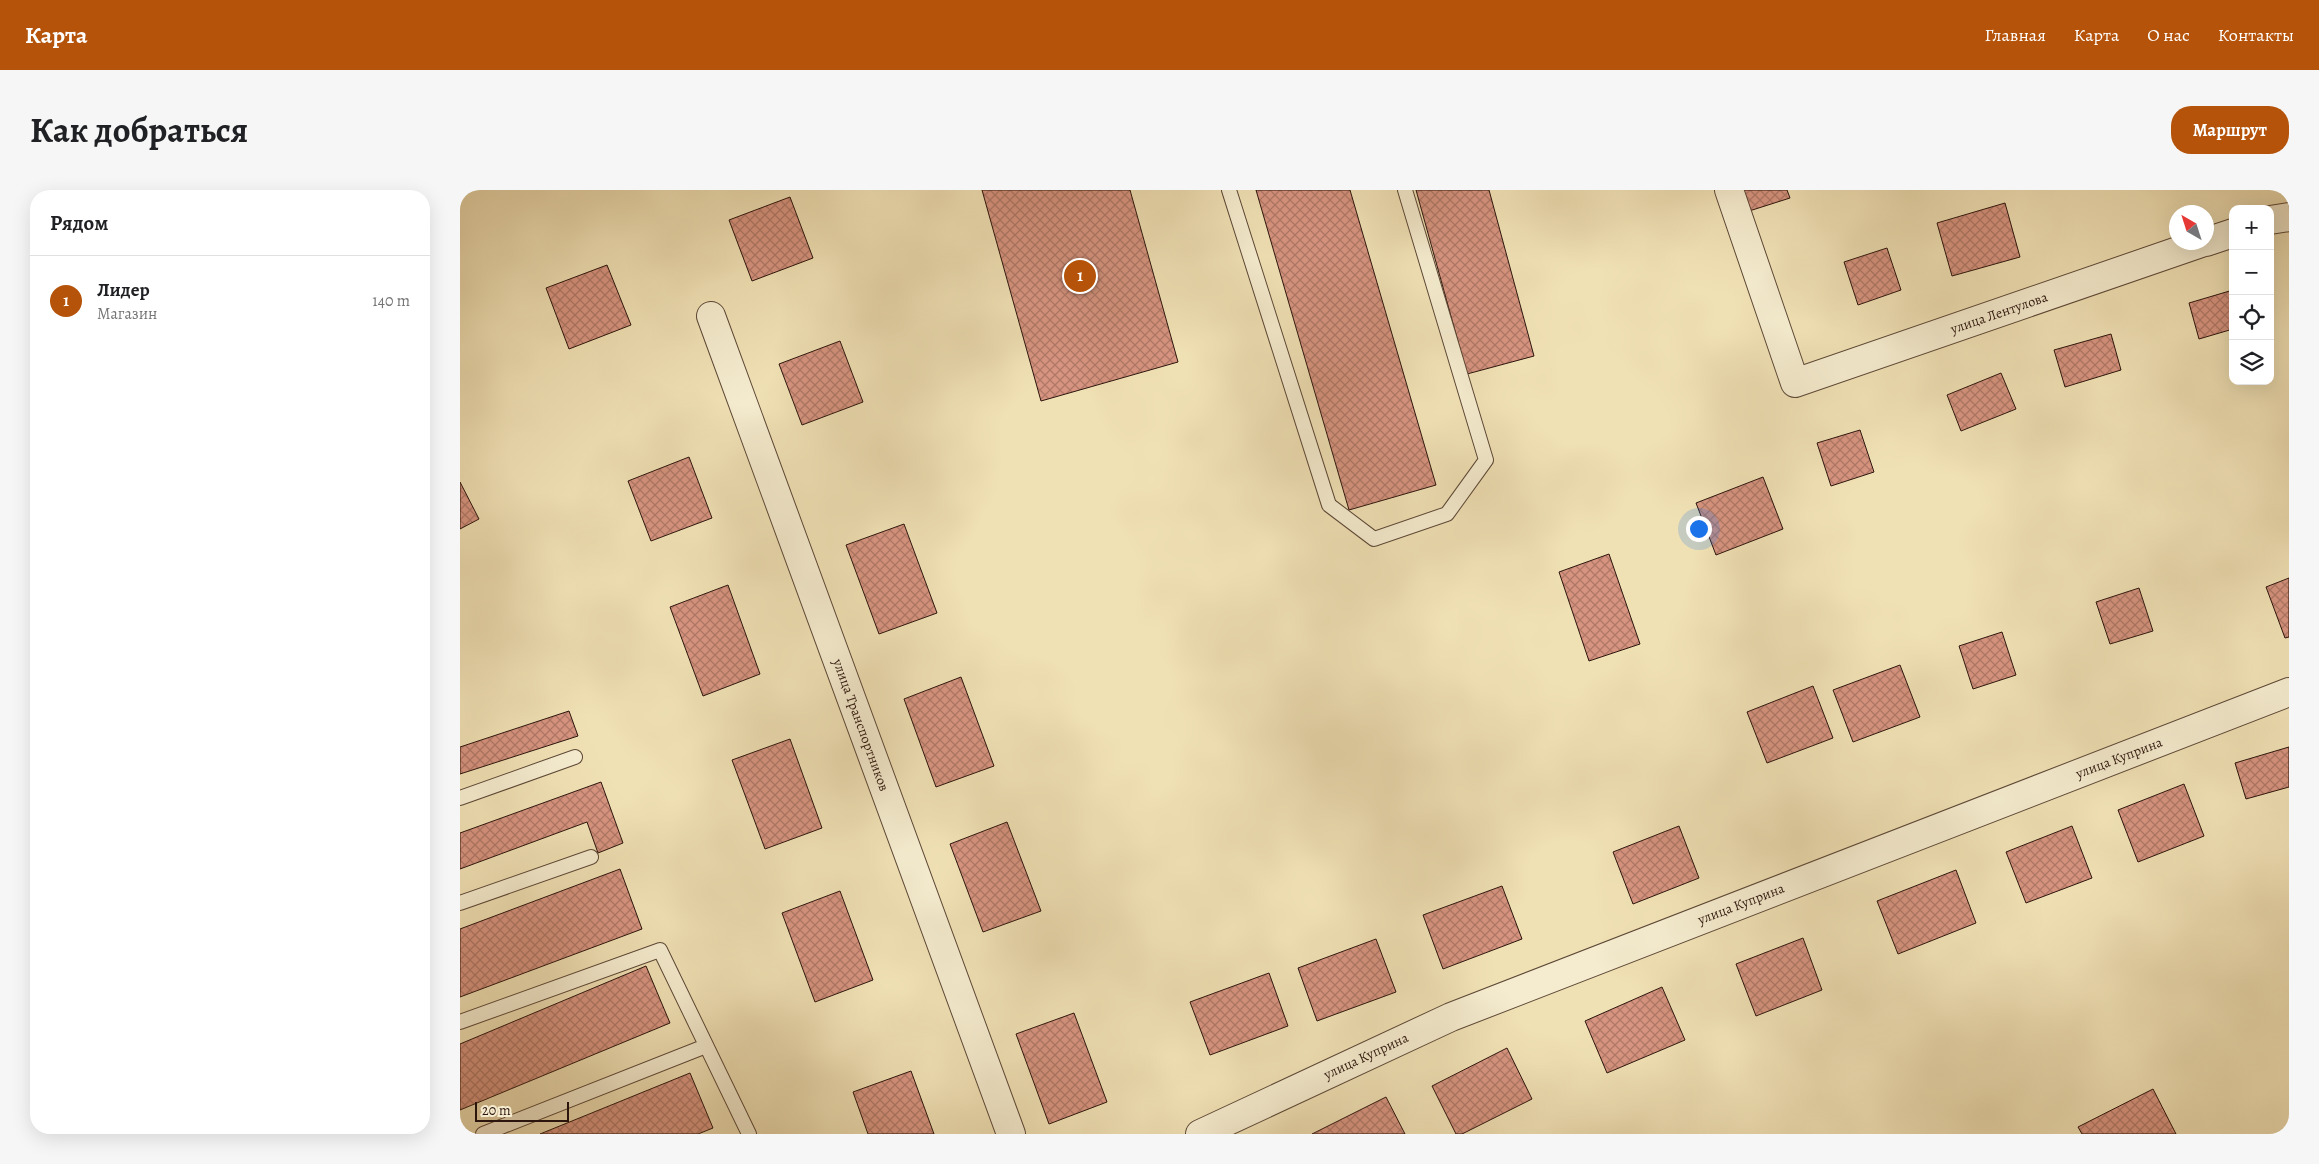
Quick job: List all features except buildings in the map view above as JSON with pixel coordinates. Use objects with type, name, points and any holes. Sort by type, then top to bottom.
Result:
[{"type":"street","name":"улица Лентулова","points":[[1730,190],[1795,383],[2182,250]]},
{"type":"street","points":[[2274,219],[2289,216]]},
{"type":"street","name":"улица Лентулова","points":[[2214,239],[2229,233]]},
{"type":"street","name":"улица Транспортников","points":[[711,316],[1011,1134]]},
{"type":"street","name":"улица Куприна","points":[[1200,1134],[1450,1016],[2289,692]]},
{"type":"lane","points":[[1229,190],[1329,505],[1374,539],[1448,514],[1486,460],[1405,190]]},
{"type":"lane","points":[[460,798],[575,758]]},
{"type":"lane","points":[[460,903],[591,857]]},
{"type":"lane","points":[[460,1022],[660,950],[749,1134]]},
{"type":"lane","points":[[483,1134],[706,1046]]},
{"type":"place","name":"Лидер","points":[[1080,276]]}]
